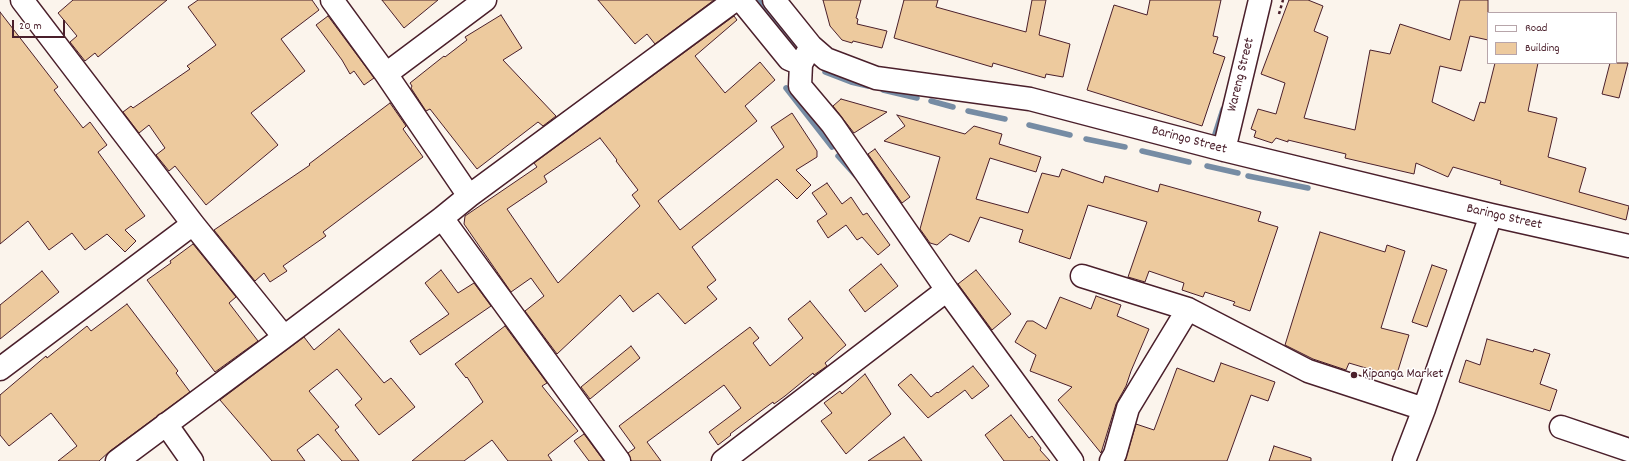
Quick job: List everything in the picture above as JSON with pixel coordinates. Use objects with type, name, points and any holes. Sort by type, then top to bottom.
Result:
[{"type":"street","points":[[22,0],[193,224],[284,337]]},
{"type":"street","points":[[332,0],[386,74],[469,196]]},
{"type":"street","points":[[386,74],[485,0]]},
{"type":"street","points":[[117,461],[284,337],[469,196],[735,0]]},
{"type":"street","points":[[742,0],[789,59],[806,55],[800,86],[832,124],[947,290],[1072,461]]},
{"type":"street","name":"Baringo Street","points":[[774,0],[806,55],[826,59],[876,78],[1030,99],[1224,150],[1491,216],[1629,246]]},
{"type":"street","name":"Wareng Street","points":[[1224,150],[1260,0]]},
{"type":"street","points":[[1404,461],[1424,409],[1491,216]]},
{"type":"street","points":[[442,218],[619,461]]},
{"type":"street","points":[[0,369],[193,224]]},
{"type":"street","points":[[1082,276],[1188,309],[1308,371],[1424,409]]},
{"type":"street","points":[[723,461],[947,290]]},
{"type":"street","points":[[1111,461],[1115,454],[1128,408],[1188,309]]},
{"type":"street","points":[[166,424],[192,461]]},
{"type":"street","points":[[1561,427],[1629,450]]},
{"type":"building","points":[[73,0],[167,0],[98,57],[95,53],[85,61],[70,42],[77,36],[58,13]]},
{"type":"building","points":[[198,0],[312,0],[319,10],[281,39],[305,71],[251,113],[278,145],[206,205],[175,166],[169,171],[156,155],[165,148],[149,125],[139,133],[123,112],[131,106],[133,108],[190,69],[187,66],[216,45],[188,7]]},
{"type":"building","points":[[382,0],[438,0],[404,28]]},
{"type":"building","points":[[598,0],[714,0],[655,44],[647,34],[635,44]]},
{"type":"building","points":[[823,0],[861,0],[856,18],[858,19],[857,24],[887,31],[882,48],[842,40],[830,26]]},
{"type":"building","points":[[904,0],[938,0],[936,7],[1026,32],[1032,0],[1046,0],[1039,35],[1070,44],[1063,77],[1046,74],[1045,78],[993,63],[992,67],[894,38]]},
{"type":"building","points":[[1150,0],[1221,0],[1213,36],[1218,37],[1213,53],[1225,57],[1202,126],[1087,90],[1114,5],[1147,15]]},
{"type":"building","points":[[1289,0],[1308,0],[1323,6],[1314,31],[1328,37],[1304,118],[1355,130],[1370,50],[1390,54],[1400,24],[1450,40],[1460,0],[1488,0],[1487,40],[1470,36],[1461,71],[1440,66],[1432,102],[1474,121],[1480,102],[1485,103],[1495,64],[1538,64],[1528,111],[1557,118],[1548,157],[1586,168],[1579,192],[1629,206],[1626,220],[1500,184],[1501,181],[1453,167],[1448,177],[1416,163],[1414,174],[1345,158],[1346,154],[1288,140],[1288,142],[1276,138],[1272,143],[1254,137],[1256,131],[1251,129],[1258,109],[1276,114],[1285,83],[1261,74]]},
{"type":"building","points":[[0,12],[58,87],[54,90],[83,128],[90,122],[107,145],[98,152],[145,216],[125,230],[136,241],[125,252],[107,234],[85,250],[72,233],[49,250],[28,221],[0,244]]},
{"type":"building","points":[[501,15],[522,48],[503,60],[556,116],[543,126],[538,122],[477,169],[430,109],[426,111],[411,88],[412,86],[410,83],[467,40],[465,37]]},
{"type":"building","points":[[328,16],[374,78],[364,85],[354,71],[350,74],[342,60],[316,25]]},
{"type":"building","points":[[734,16],[737,20],[695,56],[725,93],[760,62],[775,80],[745,106],[757,121],[658,201],[680,230],[784,147],[771,127],[792,113],[817,151],[817,157],[796,170],[811,185],[797,199],[777,179],[692,247],[716,280],[707,287],[717,299],[685,324],[658,293],[633,312],[620,295],[557,354],[525,311],[544,296],[531,278],[511,292],[464,224],[465,216],[537,167],[534,163]],"holes":[[[600,138],[617,160],[616,161],[638,190],[632,195],[640,206],[558,283],[507,209],[547,182],[544,176]]]},
{"type":"building","points":[[1628,63],[1619,98],[1602,94],[1610,64]]},
{"type":"building","points":[[841,99],[887,112],[854,133],[833,106]]},
{"type":"building","points":[[390,103],[406,126],[403,129],[423,157],[323,232],[326,236],[283,266],[287,271],[270,282],[264,273],[255,281],[214,230],[310,165],[309,164]]},
{"type":"building","points":[[897,115],[965,134],[974,126],[1002,134],[999,144],[1041,157],[1036,172],[990,158],[976,199],[1028,213],[1042,173],[1059,177],[1062,169],[1103,183],[1105,176],[1158,192],[1160,184],[1261,212],[1258,221],[1278,227],[1250,311],[1233,305],[1235,302],[1205,292],[1203,297],[1182,290],[1184,283],[1149,271],[1145,282],[1128,277],[1147,222],[1088,205],[1070,259],[1019,242],[1023,230],[980,217],[969,242],[950,234],[937,245],[930,243],[920,229],[940,157],[884,141],[905,126]]},
{"type":"building","points":[[875,149],[910,197],[902,203],[868,154]]},
{"type":"building","points":[[827,183],[842,204],[851,197],[863,215],[867,213],[890,245],[878,255],[862,237],[857,240],[846,225],[828,238],[817,221],[827,214],[812,193]]},
{"type":"building","points":[[1320,232],[1385,252],[1387,245],[1405,251],[1381,328],[1409,335],[1396,377],[1349,363],[1346,370],[1313,359],[1285,345]]},
{"type":"building","points":[[193,244],[236,297],[229,303],[258,341],[215,372],[147,280],[171,263],[170,261]]},
{"type":"building","points":[[881,264],[898,286],[865,312],[849,290]]},
{"type":"building","points":[[1432,265],[1447,270],[1427,327],[1412,322]]},
{"type":"building","points":[[441,270],[458,293],[474,283],[491,306],[420,355],[410,341],[449,314],[425,283]]},
{"type":"building","points":[[976,270],[1011,314],[992,330],[958,284]]},
{"type":"building","points":[[42,271],[59,292],[0,339],[0,305]]},
{"type":"building","points":[[1096,296],[1121,305],[1117,316],[1149,329],[1126,386],[1116,404],[1101,453],[1058,400],[1072,387],[1030,371],[1036,355],[1015,342],[1027,321],[1033,321],[1046,329],[1060,297],[1091,309]]},
{"type":"building","points":[[810,301],[846,345],[825,363],[827,366],[814,375],[813,373],[785,396],[774,404],[773,402],[730,434],[731,435],[718,445],[709,432],[741,408],[724,385],[647,442],[661,461],[631,461],[628,453],[635,448],[619,426],[750,327],[759,338],[753,343],[770,366],[803,338],[788,319]]},
{"type":"building","points":[[127,304],[178,371],[176,373],[190,392],[110,451],[99,461],[58,461],[77,446],[51,413],[9,446],[0,435],[0,395],[46,356],[47,358],[87,326],[91,331]]},
{"type":"building","points":[[505,326],[547,383],[542,386],[578,431],[548,455],[552,461],[508,461],[492,440],[464,461],[412,461],[483,402],[467,377],[466,378],[455,364]]},
{"type":"building","points":[[339,329],[384,383],[391,378],[415,407],[379,435],[355,405],[362,399],[337,369],[309,391],[339,427],[335,430],[359,461],[342,461],[318,434],[297,450],[305,461],[272,461],[220,400],[304,337],[314,350]]},
{"type":"building","points":[[1487,339],[1533,352],[1534,349],[1550,354],[1540,384],[1557,390],[1550,411],[1459,382],[1466,360],[1480,365]]},
{"type":"building","points":[[631,346],[640,358],[590,399],[581,387]]},
{"type":"building","points":[[1221,363],[1275,382],[1268,401],[1251,395],[1227,461],[1125,461],[1136,424],[1154,430],[1177,368],[1214,382]]},
{"type":"building","points":[[973,366],[989,386],[972,399],[965,390],[928,418],[898,385],[911,374],[931,397]]},
{"type":"building","points":[[865,374],[891,414],[846,454],[821,421],[832,413],[824,403],[840,391],[842,394]]},
{"type":"building","points":[[1011,415],[1029,438],[1032,436],[1041,448],[1040,450],[1050,461],[1004,461],[985,435]]},
{"type":"building","points":[[584,434],[604,461],[589,461],[574,441]]},
{"type":"building","points":[[904,437],[922,461],[868,461]]},
{"type":"building","points":[[1274,446],[1311,458],[1311,461],[1269,461]]},
{"type":"waterway","points":[[758,0],[785,37],[801,54]]},
{"type":"waterway","points":[[825,72],[851,82],[868,86]]},
{"type":"waterway","points":[[786,88],[832,147]]},
{"type":"waterway","points":[[883,90],[917,98]]},
{"type":"waterway","points":[[931,101],[953,107]]},
{"type":"waterway","points":[[1215,134],[1223,109]]},
{"type":"waterway","points":[[968,111],[1005,119]]},
{"type":"waterway","points":[[1029,125],[1070,135]]},
{"type":"waterway","points":[[1086,139],[1125,147]]},
{"type":"waterway","points":[[1142,151],[1189,162]]},
{"type":"waterway","points":[[838,156],[856,176]]},
{"type":"waterway","points":[[1207,166],[1238,173]]},
{"type":"waterway","points":[[1248,176],[1308,188]]},
{"type":"place","name":"Kipanga Market","points":[[1354,375]]}]
